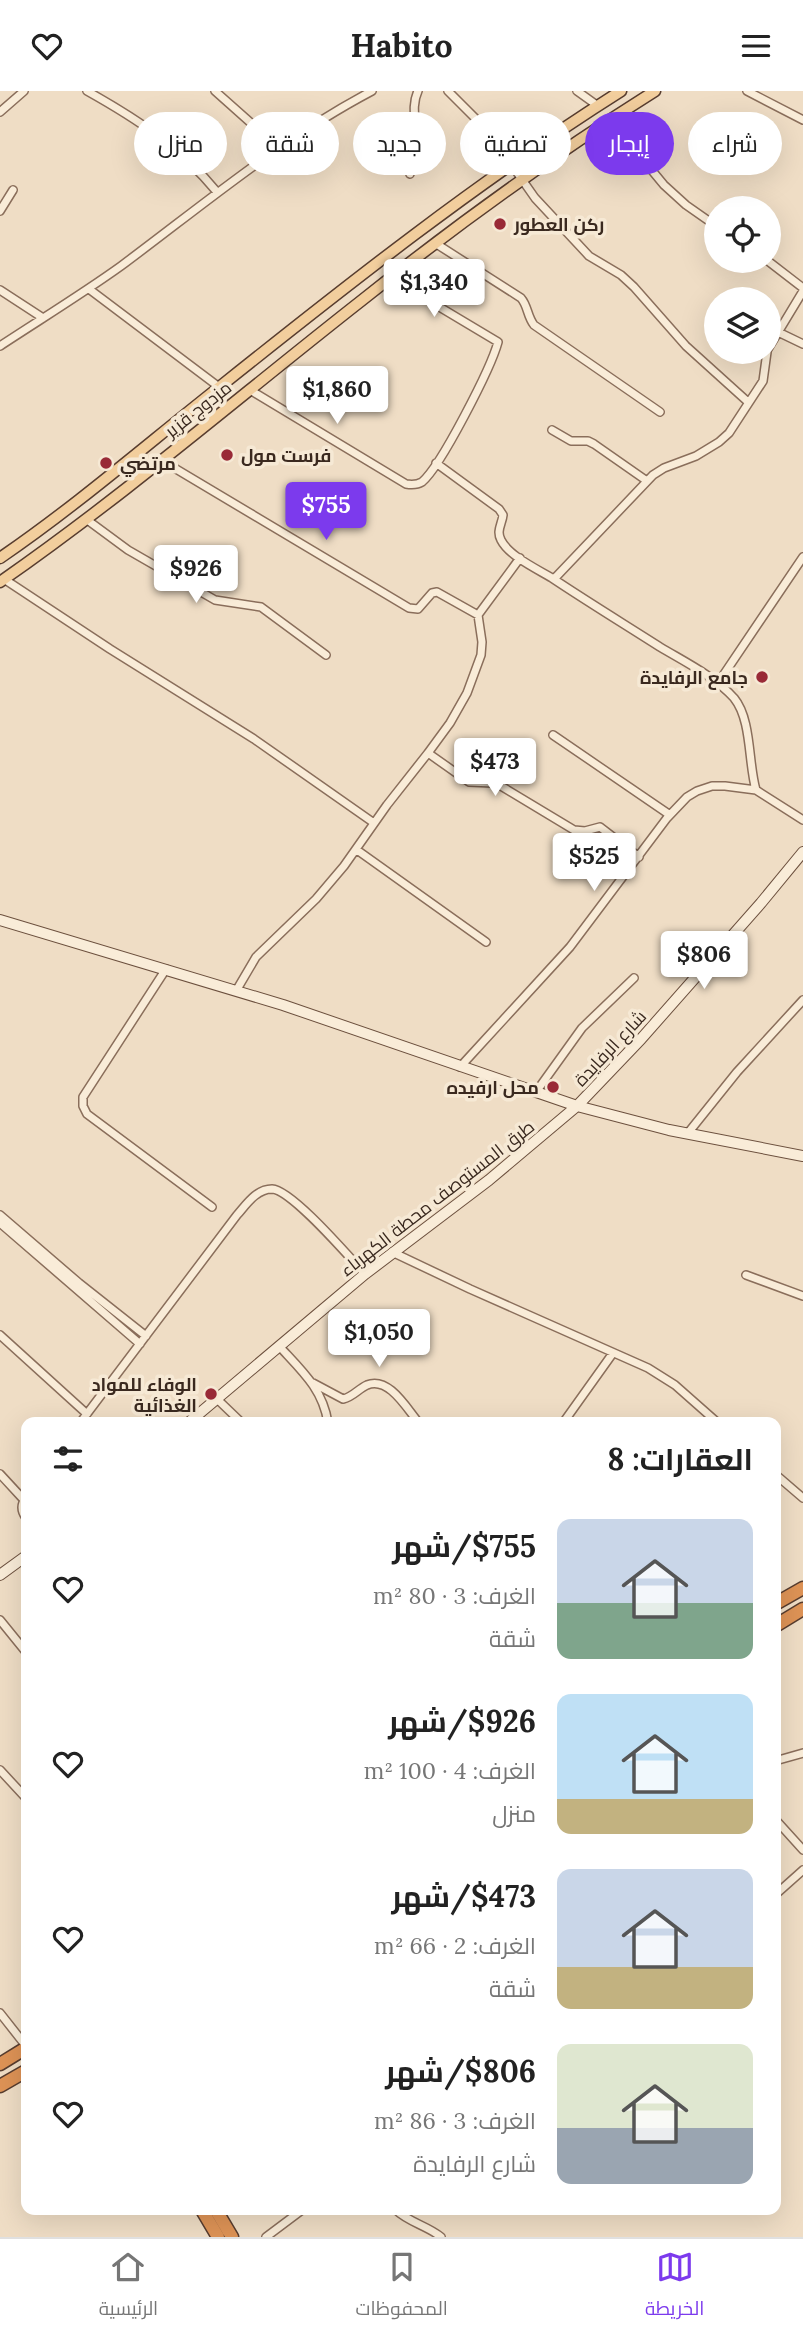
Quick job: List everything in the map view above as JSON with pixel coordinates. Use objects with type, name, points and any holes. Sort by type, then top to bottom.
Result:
[{"type":"highway","points":[[781,1599],[803,1588]]},
{"type":"highway","points":[[781,1622],[803,1609]]},
{"type":"highway","points":[[0,2064],[21,2050]]},
{"type":"highway","points":[[0,2087],[21,2074]]},
{"type":"highway","points":[[205,2215],[218,2237]]},
{"type":"highway","points":[[219,2215],[232,2237]]},
{"type":"main road","name":"مزدوج قزير","points":[[571,124],[621,91]]},
{"type":"main road","name":"مزدوج قزير","points":[[621,112],[655,91]]},
{"type":"main road","name":"مزدوج قزير","points":[[2,580],[86,519],[435,243],[585,135]]},
{"type":"main road","name":"مزدوج قزير","points":[[0,558],[68,509],[219,387],[497,175]]},
{"type":"main road","points":[[15,548],[26,562]]},
{"type":"street","points":[[0,112],[24,91]]},
{"type":"street","points":[[87,91],[151,129],[217,192]]},
{"type":"street","points":[[215,91],[241,114]]},
{"type":"street","points":[[335,112],[372,91]]},
{"type":"street","points":[[414,112],[418,91]]},
{"type":"street","points":[[448,91],[469,112]]},
{"type":"street","points":[[577,91],[598,106]]},
{"type":"street","points":[[747,91],[803,120]]},
{"type":"street","points":[[0,346],[89,289],[241,175]]},
{"type":"street","points":[[520,175],[547,212],[589,256],[621,275],[686,346],[748,402]]},
{"type":"street","points":[[656,175],[686,205],[704,218]]},
{"type":"street","points":[[0,211],[13,190]]},
{"type":"street","points":[[435,243],[521,298],[526,303],[528,318],[534,325],[660,412]]},
{"type":"street","points":[[781,271],[803,289],[781,327]]},
{"type":"street","points":[[250,390],[406,484],[422,482],[436,463],[484,376],[498,342],[391,278]]},
{"type":"street","points":[[89,289],[219,387]]},
{"type":"street","points":[[0,290],[43,318]]},
{"type":"street","points":[[781,333],[803,344]]},
{"type":"street","points":[[554,579],[647,481],[664,468],[696,456],[729,433],[763,381],[766,364]]},
{"type":"street","points":[[552,431],[570,441],[588,441],[594,444],[647,481]]},
{"type":"street","points":[[160,460],[409,608],[418,609],[432,593],[437,592],[478,615]]},
{"type":"street","points":[[436,463],[499,509],[503,515],[498,530],[501,541],[520,558],[718,683],[735,700],[743,715],[756,790]]},
{"type":"street","points":[[86,519],[128,550],[215,600],[261,607],[326,655]]},
{"type":"street","points":[[718,683],[803,557]]},
{"type":"street","points":[[236,991],[256,957],[316,899],[357,850],[374,823],[428,753],[467,693],[477,670],[482,642],[478,615],[520,558]]},
{"type":"street","points":[[2,580],[254,739],[374,823]]},
{"type":"street","points":[[553,735],[670,815]]},
{"type":"street","points":[[428,753],[469,782],[501,786],[574,829],[585,831],[600,827],[639,857]]},
{"type":"street","points":[[460,1067],[570,947],[670,815],[687,797],[697,790],[725,786],[756,790],[803,820]]},
{"type":"street","points":[[357,850],[486,942]]},
{"type":"street","name":"شارع الرفايدة","points":[[577,1106],[641,1039],[803,852]]},
{"type":"street","points":[[0,920],[333,1021],[577,1106],[688,1133],[803,1156]]},
{"type":"street","points":[[166,969],[83,1097],[83,1106],[87,1114],[212,1207]]},
{"type":"street","points":[[536,1092],[582,1028],[634,978]]},
{"type":"street","points":[[688,1133],[737,1072],[803,1000]]},
{"type":"street","name":"طرق المستوصف محطة الكهرباء","points":[[195,1417],[392,1252],[489,1179],[577,1106]]},
{"type":"street","points":[[84,1417],[237,1215],[251,1198],[264,1191],[273,1189],[292,1200],[365,1274]]},
{"type":"street","points":[[0,1215],[146,1336]]},
{"type":"street","points":[[0,1223],[140,1344]]},
{"type":"street","points":[[392,1252],[662,1375],[711,1417]]},
{"type":"street","points":[[746,1275],[803,1296]]},
{"type":"street","points":[[0,1335],[87,1413]]},
{"type":"street","points":[[279,1346],[313,1383],[327,1417]]},
{"type":"street","points":[[567,1417],[613,1353]]},
{"type":"street","points":[[313,1383],[343,1399],[351,1397],[366,1385],[382,1384],[390,1389],[414,1417]]},
{"type":"street","points":[[217,1399],[236,1417]]},
{"type":"street","points":[[0,1475],[21,1495]]},
{"type":"street","points":[[781,1479],[803,1499]]},
{"type":"street","points":[[0,1575],[21,1560]]},
{"type":"street","points":[[0,1620],[21,1646]]},
{"type":"street","points":[[781,1759],[803,1753]]},
{"type":"street","points":[[0,1770],[21,1793]]},
{"type":"street","points":[[781,1826],[803,1850]]},
{"type":"street","points":[[781,1890],[803,1870]]},
{"type":"street","points":[[0,2013],[21,2040]]},
{"type":"street","points":[[266,2237],[295,2215]]},
{"type":"street","points":[[401,2215],[427,2226],[441,2237]]},
{"type":"place","name":"ركن العطور","points":[[500,224]]},
{"type":"place","name":"فرست مول","points":[[227,455]]},
{"type":"place","name":"مرتضي","points":[[106,463]]},
{"type":"place","name":"جامع الرفايدة","points":[[762,677]]},
{"type":"place","name":"محل ارفيده","points":[[553,1087]]},
{"type":"place","name":"الوفاء للمواد الغذائية","points":[[211,1394]]}]
